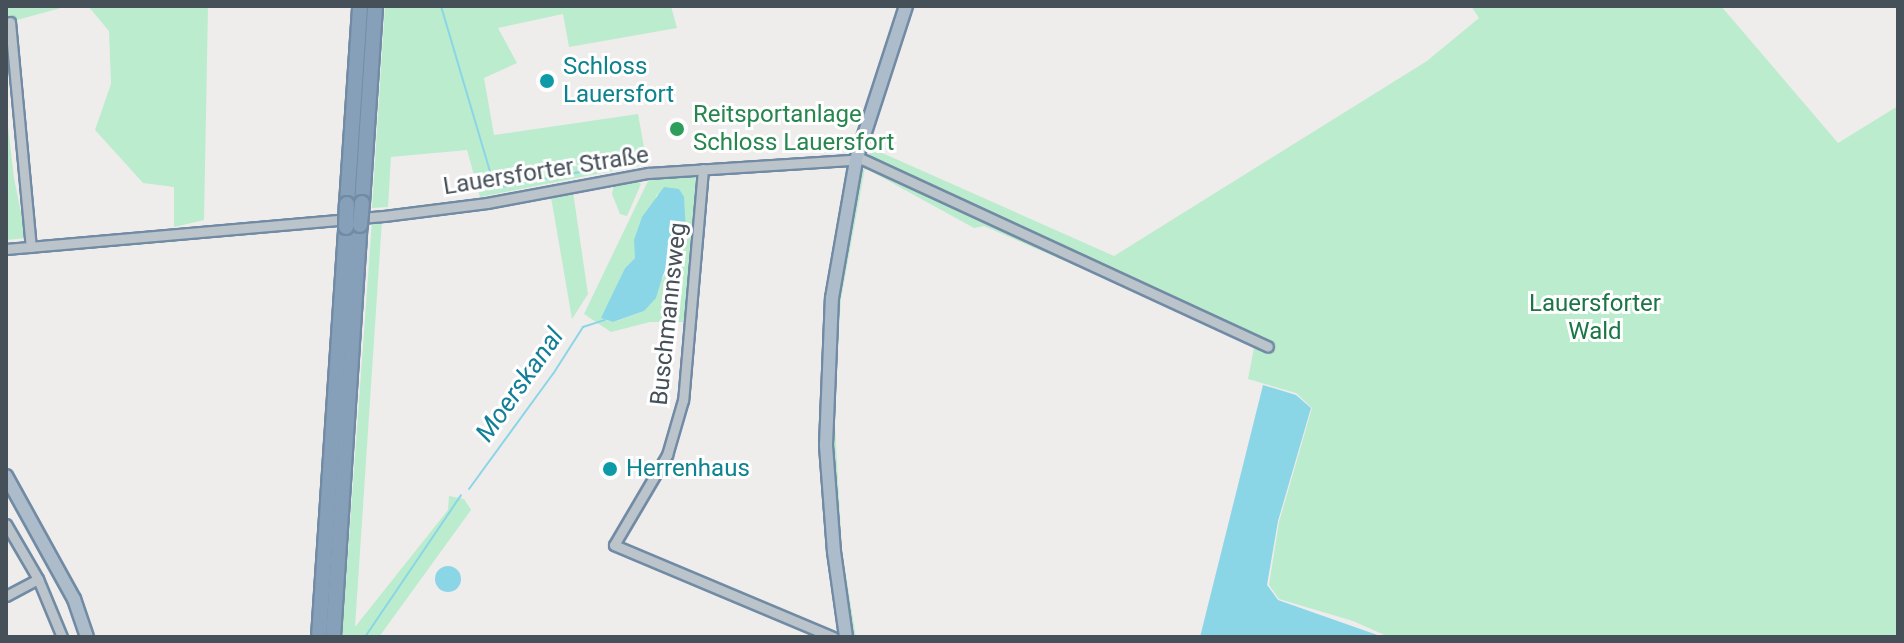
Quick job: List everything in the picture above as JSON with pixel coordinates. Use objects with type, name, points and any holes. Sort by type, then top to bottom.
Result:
[{"type":"highway","points":[[355,203],[360,6]]},
{"type":"highway","points":[[319,637],[355,203],[375,6]]},
{"type":"highway","points":[[333,637],[353,226]]},
{"type":"main road","points":[[846,637],[829,498],[826,395],[832,298],[856,160],[906,6]]},
{"type":"main road","points":[[6,476],[52,557],[87,637]]},
{"type":"street","points":[[10,22],[31,247]]},
{"type":"street","name":"Lauersforter Straße","points":[[6,249],[384,216],[487,203],[648,173],[862,159],[1268,347]]},
{"type":"street","name":"Buschmannsweg","points":[[703,169],[683,400],[667,455],[614,545],[833,637]]},
{"type":"street","points":[[6,524],[38,579],[62,637]]},
{"type":"street","points":[[6,596],[38,579]]},
{"type":"green space","points":[[6,6],[68,6],[6,23]]},
{"type":"green space","points":[[88,6],[208,6],[204,220],[174,227],[174,187],[143,183],[95,130],[111,84],[109,31]]},
{"type":"green space","points":[[385,6],[671,6],[677,28],[569,47],[563,14],[498,28],[517,63],[484,78],[494,135],[638,114],[647,164],[480,197],[467,150],[391,157],[388,207],[372,208]]},
{"type":"green space","name":"Lauersforter Wald","points":[[1471,6],[1721,6],[1838,143],[1898,106],[1898,637],[1389,637],[1353,621],[1279,599],[1269,585],[1279,522],[1312,408],[1296,393],[1248,379],[1256,337],[1127,279],[1120,285],[984,226],[974,228],[865,168],[871,148],[1114,256],[1427,61],[1479,18]]},
{"type":"green space","points":[[6,110],[14,178],[26,238],[6,240]]},
{"type":"green space","points":[[865,168],[841,299],[834,407],[842,551],[856,637],[850,637],[830,442],[837,295],[860,171]]},
{"type":"green space","points":[[694,173],[699,176],[687,322],[650,322],[611,332],[584,314],[652,176]],"holes":[[[657,194],[680,247],[644,311],[614,322],[602,319],[625,268],[635,258]]]},
{"type":"green space","points":[[635,178],[641,184],[627,216],[620,214],[612,194],[614,184]]},
{"type":"green space","points":[[573,192],[588,294],[572,319],[551,197]]},
{"type":"green space","points":[[382,220],[355,627],[448,510],[449,496],[464,499],[471,510],[379,637],[342,637],[372,221]]},
{"type":"water","points":[[664,187],[679,189],[684,197],[686,233],[663,275],[656,298],[644,311],[613,322],[601,318],[625,268],[635,258],[634,240],[642,217]]},
{"type":"water","points":[[1263,385],[1296,395],[1311,408],[1278,521],[1267,585],[1278,600],[1383,637],[1200,637]]},
{"type":"water","points":[[448,566],[457,570],[461,579],[457,588],[448,592],[439,588],[435,579],[439,570]]},
{"type":"waterway","name":"Moerskanal","points":[[441,6],[495,188],[643,160]]},
{"type":"waterway","name":"Moerskanal","points":[[469,489],[553,374],[583,327],[605,320]]},
{"type":"waterway","name":"Moerskanal","points":[[365,637],[461,495]]},
{"type":"place","name":"Schloss Lauersfort","points":[[547,81]]},
{"type":"place","name":"Reitsportanlage Schloss Lauersfort","points":[[677,129]]},
{"type":"place","name":"Herrenhaus","points":[[610,469]]}]
